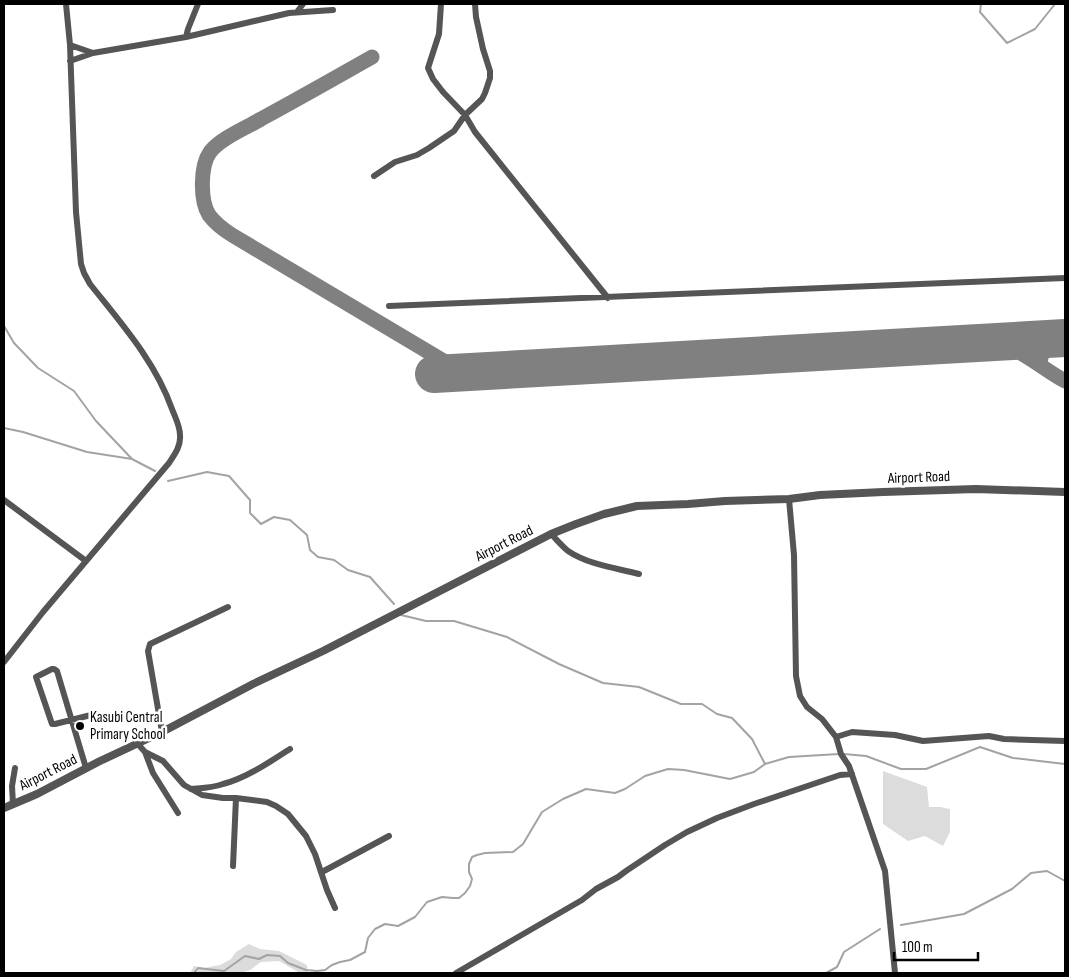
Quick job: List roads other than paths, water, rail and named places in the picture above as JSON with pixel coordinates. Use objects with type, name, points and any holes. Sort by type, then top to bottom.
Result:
[{"type":"street","points":[[4,662],[169,463],[179,446],[179,429],[169,400],[151,365],[90,284],[81,264],[76,212],[70,44],[66,4]]},
{"type":"street","points":[[186,37],[198,4]]},
{"type":"street","points":[[297,12],[303,4]]},
{"type":"street","points":[[441,4],[439,34],[428,68],[433,79],[465,114],[475,132],[608,298]]},
{"type":"street","points":[[374,176],[395,162],[417,155],[454,131],[465,114],[482,99],[490,78],[490,71],[482,50],[475,4]]},
{"type":"street","points":[[70,61],[93,53],[186,37],[289,13],[333,10]]},
{"type":"street","points":[[70,44],[93,53]]},
{"type":"street","points":[[389,306],[1065,278]]},
{"type":"street","name":"Airport Road","points":[[4,808],[37,794],[86,768],[162,732],[551,534],[604,514],[637,506],[789,499],[820,495],[976,489],[1065,492]]},
{"type":"street","points":[[789,499],[794,555],[796,676],[798,688],[800,696],[807,707],[822,719],[836,738],[841,754],[852,774],[885,871],[895,973]]},
{"type":"street","points":[[4,500],[86,561]]},
{"type":"street","points":[[551,534],[570,552],[595,563],[640,574]]},
{"type":"street","points":[[162,732],[148,651],[150,644],[228,607]]},
{"type":"street","points":[[86,768],[72,720],[57,671],[52,669],[36,677],[52,724],[72,720],[95,714]]},
{"type":"street","points":[[836,738],[852,732],[894,735],[923,741],[989,736],[1004,739],[1065,742]]},
{"type":"street","points":[[137,743],[145,752],[154,773],[178,813]]},
{"type":"street","points":[[191,789],[209,788],[234,780],[290,749]]},
{"type":"street","points":[[145,752],[164,761],[184,785],[205,796],[267,802],[288,814],[306,836],[315,854],[335,908]]},
{"type":"street","points":[[13,804],[12,786],[15,768]]},
{"type":"street","points":[[456,973],[582,900],[675,838],[717,818],[754,804],[828,778],[852,774]]},
{"type":"street","points":[[232,866],[236,798]]},
{"type":"street","points":[[322,872],[388,836]]},
{"type":"waterway","points":[[981,4],[980,12],[1007,43],[1035,29],[1055,4]]},
{"type":"waterway","points":[[4,326],[14,343],[38,368],[74,391],[96,421],[132,459]]},
{"type":"waterway","points":[[4,428],[87,452],[132,459],[155,471]]},
{"type":"waterway","points":[[168,481],[207,472],[229,476],[250,500],[250,513],[261,524],[274,517],[290,520],[307,535],[310,550],[318,557],[334,560],[348,570],[370,577],[394,604]]},
{"type":"waterway","points":[[401,615],[426,621],[454,621],[507,637],[559,664],[603,683],[639,687],[681,704],[702,704],[717,714],[732,718],[752,739],[765,764]]},
{"type":"waterway","points":[[844,754],[866,756],[901,769],[926,769],[980,747],[1013,758],[1065,764]]},
{"type":"waterway","points":[[194,973],[198,968],[224,971],[245,956],[259,959],[267,955],[280,956],[288,963],[306,970],[317,971],[325,970],[332,965],[350,960],[365,952],[368,938],[375,929],[385,924],[398,926],[415,917],[427,902],[442,897],[459,898],[470,886],[472,879],[469,872],[469,864],[472,857],[485,853],[513,852],[523,844],[542,812],[563,799],[586,789],[615,793],[645,776],[668,769],[684,770],[730,779],[754,772],[765,764],[789,757],[839,754]]},
{"type":"waterway","points":[[901,925],[964,914],[1012,889],[1031,873],[1047,871],[1065,881]]},
{"type":"waterway","points":[[826,973],[837,967],[844,952],[880,929]]},
{"type":"place","name":"Kasubi Central Primary School","points":[[80,726]]}]
